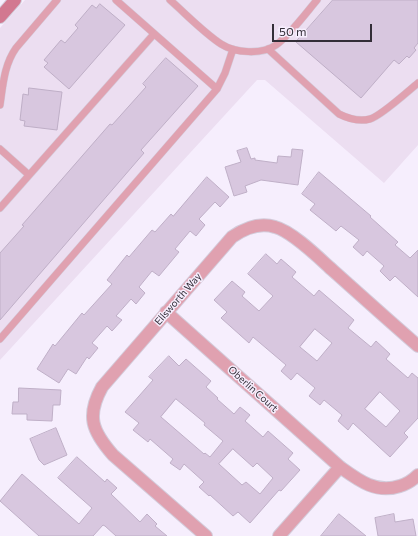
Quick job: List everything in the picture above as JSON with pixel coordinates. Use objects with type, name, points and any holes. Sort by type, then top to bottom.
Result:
[{"type":"street","points":[[0,17],[15,0]]},
{"type":"street","name":"Ellsworth Way","points":[[206,536],[113,454],[102,442],[94,427],[92,414],[95,400],[102,387],[232,237],[245,228],[258,225],[275,226],[285,231],[315,255],[418,346]]},
{"type":"street","name":"Oberlin Court","points":[[166,312],[340,467]]},
{"type":"street","points":[[279,536],[340,467],[368,485],[382,489],[394,488],[406,484],[418,475]]},
{"type":"lane","points":[[0,105],[3,81],[10,56],[57,0]]},
{"type":"lane","points":[[116,0],[217,90]]},
{"type":"lane","points":[[170,0],[222,45],[252,52],[265,51],[276,45],[317,0]]},
{"type":"lane","points":[[0,208],[154,34]]},
{"type":"lane","points":[[0,339],[217,90],[234,49]]},
{"type":"lane","points":[[268,50],[340,114],[348,118],[359,120],[371,119],[418,83]]},
{"type":"lane","points":[[0,149],[29,176]]},
{"type":"shaded area","points":[[25,0],[418,0],[418,145],[384,183],[265,80],[257,80],[0,360],[0,28]]},
{"type":"building","points":[[333,0],[418,0],[418,43],[414,48],[416,50],[409,58],[407,56],[399,64],[394,60],[361,98],[296,42]]},
{"type":"building","points":[[100,4],[125,25],[69,89],[44,67],[48,63],[44,60],[61,40],[65,43],[78,28],[75,25],[92,5],[96,8]]},
{"type":"building","points":[[166,58],[198,86],[141,150],[144,153],[0,320],[0,253],[24,226],[22,225],[110,124],[112,125],[146,87],[143,84]]},
{"type":"building","points":[[29,88],[62,92],[57,130],[24,126],[25,121],[20,120],[23,94],[28,95]]},
{"type":"building","points":[[247,148],[251,159],[255,158],[255,160],[277,163],[278,156],[291,157],[292,149],[303,150],[298,185],[261,180],[245,186],[247,192],[234,196],[225,167],[241,162],[237,151]]},
{"type":"building","points":[[319,172],[371,216],[370,217],[398,242],[395,245],[410,258],[418,250],[418,297],[395,276],[390,281],[380,271],[384,266],[367,251],[363,256],[353,247],[359,240],[341,226],[336,231],[310,210],[315,204],[302,194]]},
{"type":"building","points":[[207,177],[229,197],[220,207],[215,202],[199,219],[205,225],[196,236],[190,231],[175,249],[179,252],[159,276],[152,271],[139,287],[145,293],[136,304],[131,299],[116,316],[122,320],[112,331],[107,326],[92,343],[98,348],[89,359],[87,357],[76,374],[68,369],[59,383],[37,369],[53,344],[55,346],[82,313],[84,315],[112,284],[107,280],[127,255],[129,257],[152,230],[155,232],[171,214],[173,216]]},
{"type":"building","points":[[266,254],[277,264],[281,259],[296,272],[292,277],[314,296],[319,290],[354,320],[348,328],[371,347],[376,341],[390,354],[386,359],[408,378],[412,373],[418,378],[418,418],[404,433],[408,437],[390,457],[353,423],[348,430],[338,421],[342,415],[324,400],[320,405],[309,396],[315,388],[297,373],[291,380],[281,371],[286,365],[253,337],[249,343],[221,318],[227,312],[214,300],[232,281],[245,292],[242,296],[259,311],[273,296],[248,274]],"holes":[[[315,329],[332,343],[317,361],[300,347]],[[380,392],[400,411],[386,427],[365,409]]]},
{"type":"building","points":[[169,356],[179,366],[186,359],[211,381],[206,387],[234,414],[240,407],[250,415],[245,421],[263,437],[268,431],[293,453],[288,459],[300,470],[281,491],[279,490],[250,523],[238,512],[233,516],[210,495],[209,496],[199,487],[204,482],[184,464],[180,470],[170,463],[173,459],[150,439],[148,442],[133,430],[139,423],[125,412],[153,380],[149,377]],"holes":[[[176,399],[205,423],[204,425],[223,441],[210,457],[205,453],[204,454],[161,417]],[[233,449],[253,467],[257,463],[273,478],[260,494],[246,482],[242,485],[219,464]]]},
{"type":"building","points":[[19,388],[61,390],[60,405],[53,405],[52,421],[27,420],[27,414],[12,414],[13,402],[18,402]]},
{"type":"building","points":[[56,428],[67,455],[44,465],[39,460],[30,439]]},
{"type":"building","points":[[77,457],[105,482],[107,479],[117,488],[111,494],[140,522],[147,514],[157,524],[155,526],[167,536],[116,536],[103,525],[93,536],[39,536],[0,501],[22,474],[79,524],[92,508],[58,478]]},
{"type":"building","points":[[339,514],[366,536],[321,536]]},
{"type":"building","points":[[394,514],[395,522],[413,519],[416,536],[378,536],[375,518]]}]
